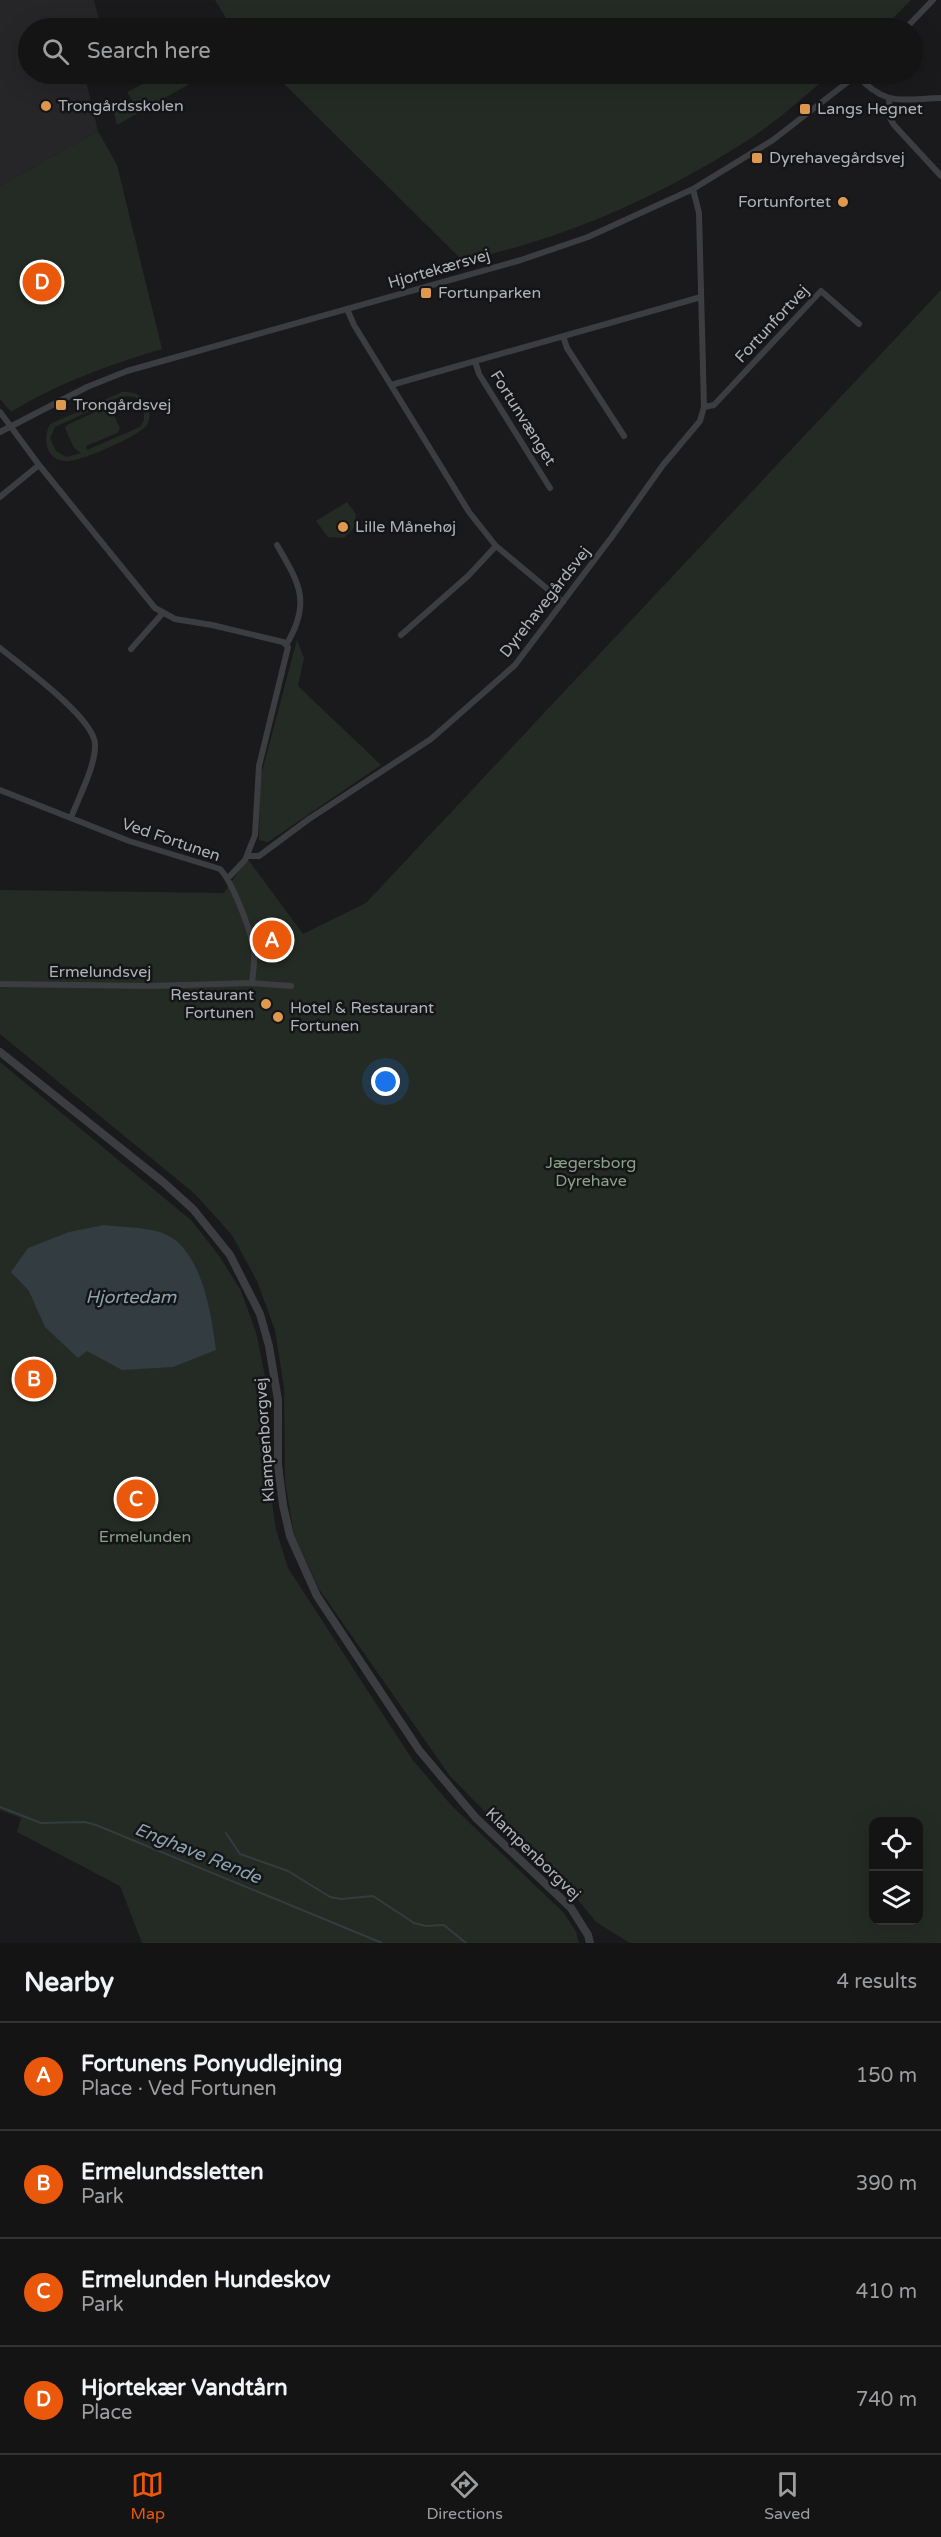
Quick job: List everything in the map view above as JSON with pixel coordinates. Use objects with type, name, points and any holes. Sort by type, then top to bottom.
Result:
[{"type":"street","points":[[916,18],[933,0]]},
{"type":"street","name":"Hjortekærsvej","points":[[0,432],[87,387],[127,371],[548,252],[616,225],[693,189],[773,140],[844,84]]},
{"type":"street","points":[[866,84],[878,95],[889,98],[941,98]]},
{"type":"street","points":[[889,98],[890,118],[894,125],[941,176]]},
{"type":"street","points":[[693,189],[699,213],[704,407]]},
{"type":"street","name":"Fortunfortvej","points":[[704,407],[714,405],[821,291],[859,324]]},
{"type":"street","name":"Fortunvænget","points":[[391,385],[701,297]]},
{"type":"street","points":[[347,309],[354,325],[469,512],[496,546],[563,602]]},
{"type":"street","points":[[563,336],[567,348],[624,436]]},
{"type":"street","name":"Fortunvænget","points":[[475,362],[479,374],[550,488]]},
{"type":"street","name":"Dyrehavegårdsvej","points":[[248,856],[259,856],[309,819],[431,739],[515,665],[663,465],[700,420],[704,407]]},
{"type":"street","points":[[0,412],[146,600],[162,614],[286,645],[289,651],[259,766],[255,835],[248,856],[228,878]]},
{"type":"street","points":[[0,497],[39,465]]},
{"type":"street","points":[[277,545],[299,584],[302,601],[293,634],[286,645]]},
{"type":"street","points":[[401,635],[468,576],[496,546]]},
{"type":"street","points":[[131,649],[162,614]]},
{"type":"street","points":[[0,648],[80,716],[93,735],[95,745],[93,760],[71,818]]},
{"type":"street","name":"Ved Fortunen","points":[[0,790],[129,841],[212,865],[228,878],[252,940],[254,951],[252,983]]},
{"type":"street","points":[[252,983],[291,986]]},
{"type":"street","name":"Ermelundsvej","points":[[0,984],[252,983]]},
{"type":"street","name":"Klampenborgvej","points":[[0,1052],[163,1182],[193,1209],[230,1255],[260,1314],[269,1346],[278,1400],[278,1465],[283,1505],[290,1536],[317,1596],[418,1750],[476,1818],[571,1908],[585,1929],[590,1943]]},
{"type":"shaded area","name":"Trongårdsskolen","points":[[0,0],[94,0],[98,18],[18,18],[18,84],[87,84],[98,131],[0,186]]},
{"type":"green space","points":[[215,0],[911,0],[893,18],[226,18]]},
{"type":"green space","points":[[143,84],[189,84],[117,125],[114,112],[132,100],[127,92]]},
{"type":"green space","points":[[284,84],[819,84],[762,131],[670,185],[624,208],[576,227],[541,240],[464,262]]},
{"type":"green space","points":[[98,131],[117,165],[162,349],[84,376],[47,392],[11,412],[0,399],[0,186]]},
{"type":"green space","name":"Jægersborg Dyrehave","points":[[941,290],[941,1943],[630,1943],[596,1922],[570,1890],[497,1824],[450,1776],[319,1589],[294,1535],[285,1481],[284,1388],[275,1330],[257,1281],[232,1235],[195,1194],[0,1034],[0,890],[224,893],[247,858],[303,934],[366,903]]},
{"type":"green space","points":[[122,392],[134,393],[141,397],[149,412],[148,423],[142,430],[109,448],[67,461],[60,460],[50,453],[46,436],[50,424]],"holes":[[[120,397],[135,397],[144,406],[144,420],[140,427],[87,450],[86,446],[117,433],[120,429],[112,410],[106,407],[65,428],[74,448],[81,453],[66,457],[56,451],[50,438],[55,427]]]},
{"type":"green space","points":[[347,502],[356,514],[355,527],[344,538],[328,537],[316,521]]},
{"type":"green space","points":[[297,640],[304,658],[298,686],[381,765],[268,842],[259,840],[260,779]]},
{"type":"green space","name":"Ermelunden","points":[[0,1062],[192,1221],[220,1257],[241,1291],[256,1332],[266,1381],[267,1468],[276,1530],[288,1568],[412,1759],[451,1805],[564,1913],[576,1932],[579,1943],[142,1943],[120,1886],[17,1832],[21,1818],[0,1810]]},
{"type":"water","name":"Hjortedam","points":[[104,1225],[156,1231],[171,1237],[184,1248],[201,1280],[207,1298],[216,1350],[173,1367],[122,1370],[87,1351],[78,1358],[45,1327],[29,1291],[11,1272],[28,1248],[69,1232]]},
{"type":"waterway","name":"Enghave Rende","points":[[0,1807],[41,1823],[85,1822],[96,1825],[382,1943]]},
{"type":"waterway","points":[[226,1833],[240,1854],[288,1871],[330,1897],[341,1899],[373,1896],[414,1923],[426,1926],[444,1925],[466,1943]]},
{"type":"place","name":"Trongårdsskolen","points":[[46,106]]},
{"type":"place","name":"Langs Hegnet","points":[[805,109]]},
{"type":"place","name":"Dyrehavegårdsvej","points":[[757,158]]},
{"type":"place","name":"Fortunfortet","points":[[843,202]]},
{"type":"place","name":"Hjortekær Vandtårn","points":[[42,282]]},
{"type":"place","name":"Fortunparken","points":[[426,293]]},
{"type":"place","name":"Trongårdsvej","points":[[61,405]]},
{"type":"place","name":"Lille Månehøj","points":[[343,527]]},
{"type":"place","name":"Fortunens Ponyudlejning","points":[[272,940]]},
{"type":"place","name":"Restaurant Fortunen","points":[[266,1004]]},
{"type":"place","name":"Hotel & Restaurant Fortunen","points":[[278,1017]]},
{"type":"place","name":"Ermelundssletten","points":[[34,1379]]},
{"type":"place","name":"Ermelunden Hundeskov","points":[[136,1499]]}]
